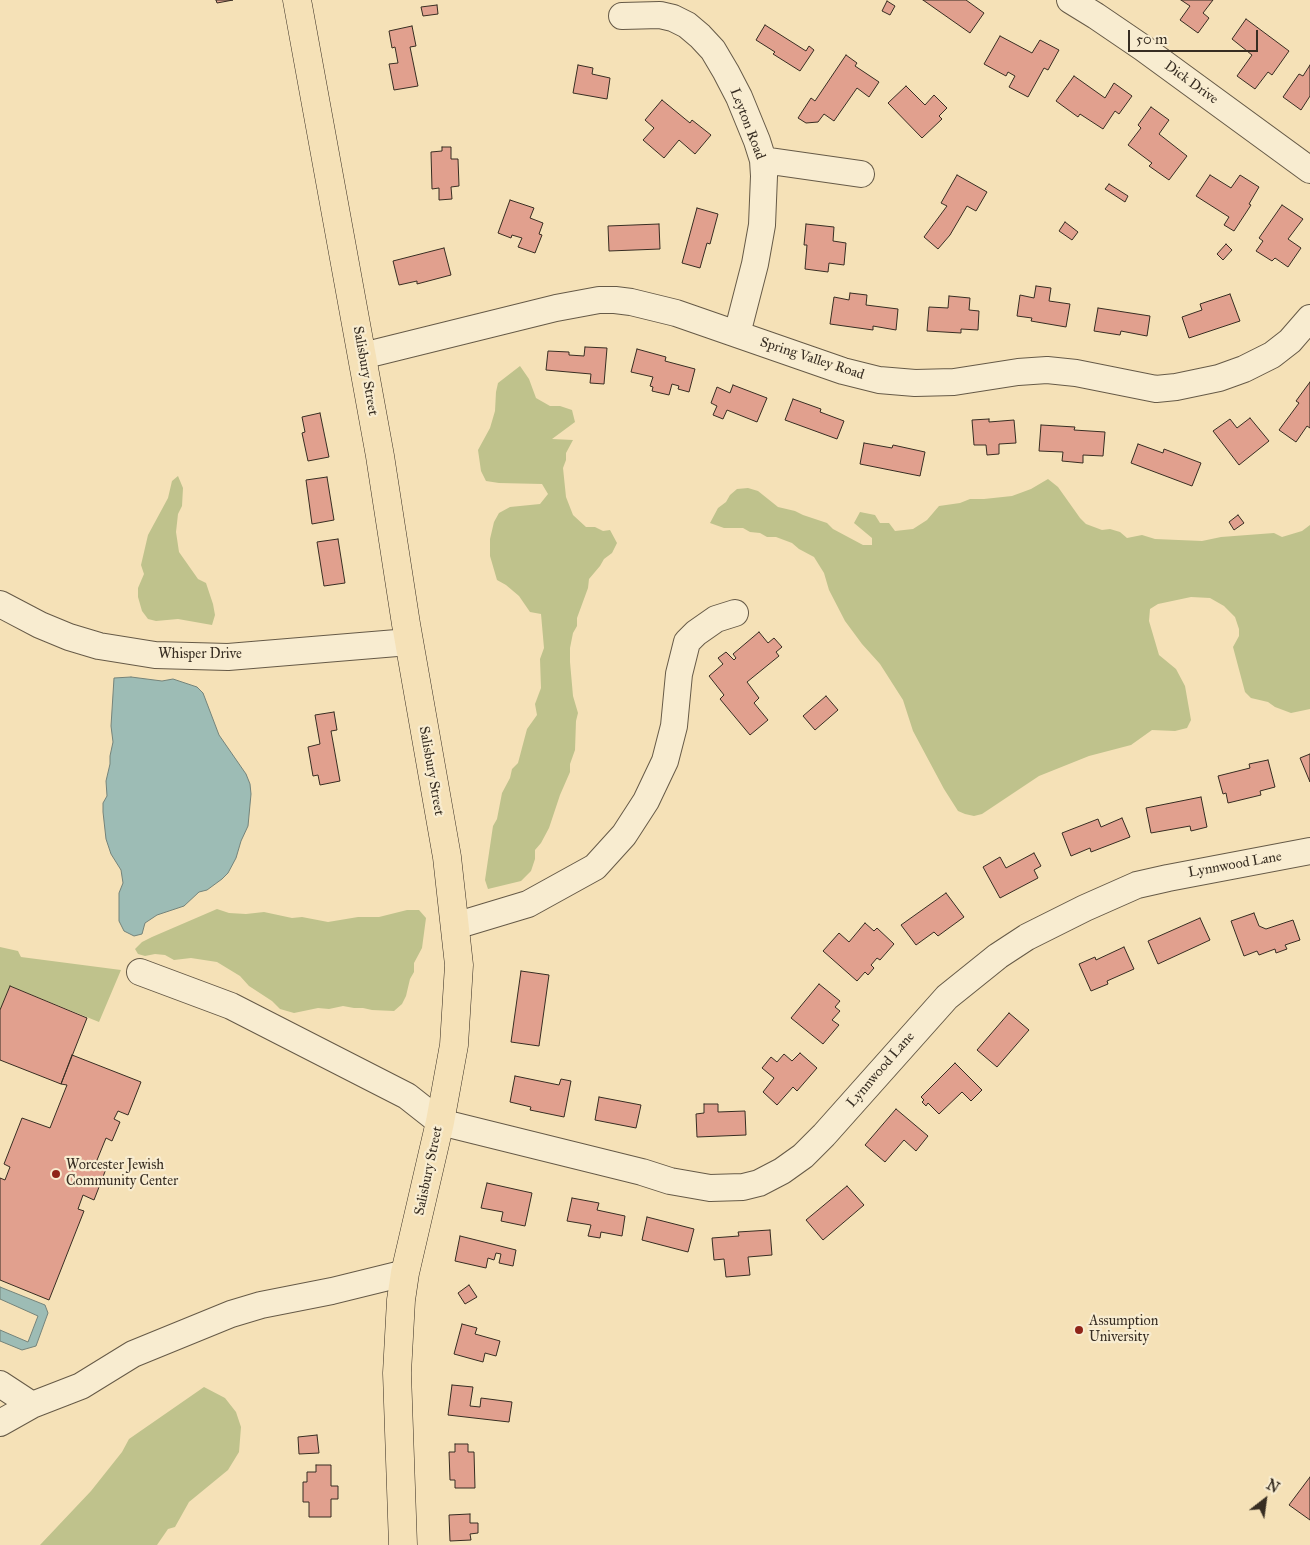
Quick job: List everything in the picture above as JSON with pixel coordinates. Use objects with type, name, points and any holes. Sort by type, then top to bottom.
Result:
[{"type":"main road","name":"Salisbury Street","points":[[297,0],[380,456],[409,642],[447,858],[459,965],[454,1045],[440,1122],[405,1273],[400,1308],[396,1373],[403,1545]]},
{"type":"street","name":"Dick Drive","points":[[1070,0],[1143,48],[1310,170]]},
{"type":"street","name":"Leyton Road","points":[[622,16],[660,15],[673,18],[687,25],[713,50],[749,120],[763,160],[763,210],[759,245],[736,334]]},
{"type":"street","points":[[763,160],[861,174]]},
{"type":"street","name":"Spring Valley Road","points":[[362,356],[556,308],[599,300],[615,300],[646,305],[676,313],[843,371],[897,382],[954,382],[1018,372],[1047,370],[1156,389],[1204,381],[1244,369],[1272,354],[1290,341],[1310,318]]},
{"type":"street","name":"Whisper Drive","points":[[4,613],[98,646],[164,656],[228,657],[409,642]]},
{"type":"street","points":[[455,926],[528,904],[595,867],[624,834],[646,801],[666,761],[674,726],[679,674],[687,642],[716,620],[735,613]]},
{"type":"street","name":"Lynnwood Lane","points":[[440,1122],[642,1172],[670,1181],[710,1188],[743,1187],[759,1182],[782,1171],[803,1156],[946,997],[998,956],[1027,937],[1137,885],[1310,850]]},
{"type":"street","points":[[140,972],[231,1006],[406,1096],[440,1122]]},
{"type":"street","points":[[0,1423],[32,1405],[81,1386],[133,1354],[231,1314],[262,1305],[332,1291],[405,1273]]},
{"type":"street","points":[[0,1384],[32,1405]]},
{"type":"green space","points":[[520,366],[529,379],[536,398],[550,406],[560,406],[572,410],[575,422],[552,439],[573,440],[566,453],[563,468],[566,497],[573,515],[586,527],[595,527],[603,531],[610,530],[617,543],[612,553],[604,559],[589,579],[588,588],[577,618],[577,626],[573,633],[570,662],[573,696],[578,713],[575,750],[570,764],[570,772],[549,828],[535,850],[535,859],[531,871],[521,881],[488,889],[485,880],[493,826],[497,819],[502,793],[510,778],[512,769],[518,763],[527,729],[537,715],[535,704],[541,688],[540,659],[544,648],[541,614],[530,612],[519,596],[497,580],[490,556],[490,539],[494,522],[499,513],[510,507],[540,504],[548,494],[542,484],[486,481],[481,471],[478,450],[490,428],[495,411],[498,383]]},
{"type":"green space","points":[[178,476],[183,488],[182,506],[178,514],[176,532],[179,552],[198,579],[206,583],[215,615],[212,625],[178,619],[156,621],[148,619],[142,611],[138,597],[138,588],[144,574],[141,565],[148,535],[168,498],[172,481]]},
{"type":"green space","points":[[1048,479],[1058,487],[1086,524],[1102,530],[1110,529],[1120,532],[1127,538],[1142,535],[1155,539],[1202,541],[1221,537],[1274,533],[1282,537],[1302,531],[1310,525],[1310,709],[1291,713],[1268,702],[1251,698],[1245,692],[1233,647],[1239,636],[1239,629],[1235,617],[1224,606],[1210,598],[1191,597],[1158,604],[1150,609],[1149,621],[1159,655],[1176,669],[1185,686],[1191,720],[1187,728],[1175,731],[1152,730],[1131,745],[1089,756],[1039,776],[982,814],[974,816],[965,814],[958,811],[944,789],[913,731],[903,700],[880,664],[845,621],[829,590],[824,573],[814,557],[792,543],[776,537],[767,537],[743,528],[724,528],[710,523],[718,508],[726,502],[730,495],[737,489],[748,488],[758,491],[778,507],[827,523],[833,529],[863,545],[872,545],[872,538],[854,523],[860,512],[875,515],[880,523],[889,523],[895,531],[913,529],[927,520],[939,506],[960,503],[970,499],[1012,496],[1031,489]]},
{"type":"green space","points":[[217,909],[229,913],[264,912],[292,918],[302,917],[328,922],[358,917],[379,917],[407,910],[419,910],[426,918],[422,948],[414,963],[414,972],[410,979],[406,996],[402,1004],[394,1011],[343,1006],[329,1009],[318,1008],[294,1013],[280,1009],[272,1001],[249,986],[240,976],[217,962],[191,958],[174,960],[165,955],[155,954],[145,956],[138,954],[135,949],[142,942],[152,937]]},
{"type":"green space","points":[[0,947],[18,951],[21,957],[121,970],[99,1022],[10,986],[0,1010]]},
{"type":"green space","points":[[204,1387],[225,1398],[236,1412],[241,1427],[239,1452],[228,1470],[189,1502],[175,1527],[168,1529],[157,1545],[40,1545],[91,1491],[122,1452],[129,1439]]},
{"type":"water","points":[[131,677],[162,681],[173,679],[197,687],[203,693],[219,735],[246,774],[251,794],[248,826],[228,873],[207,890],[199,892],[184,906],[157,915],[145,923],[142,934],[134,936],[124,931],[119,921],[119,893],[123,883],[121,870],[111,854],[106,839],[103,812],[103,803],[107,796],[106,781],[113,742],[111,726],[114,678]]},
{"type":"water","points":[[0,1287],[45,1305],[48,1313],[36,1346],[22,1350],[0,1341],[0,1330],[28,1342],[38,1316],[0,1299]]},
{"type":"building","points":[[216,0],[233,0],[217,3]]},
{"type":"building","points":[[923,0],[966,0],[984,13],[970,33]]},
{"type":"building","points":[[1181,0],[1213,0],[1203,13],[1209,18],[1198,33],[1180,20],[1190,6]]},
{"type":"building","points":[[887,1],[895,6],[890,15],[882,11]]},
{"type":"building","points":[[437,5],[438,14],[423,16],[421,7]]},
{"type":"building","points":[[1246,19],[1289,51],[1272,75],[1268,72],[1255,89],[1237,76],[1252,55],[1232,39]]},
{"type":"building","points":[[765,25],[806,51],[809,46],[814,50],[800,71],[773,54],[775,52],[756,40]]},
{"type":"building","points":[[412,26],[416,46],[410,47],[418,86],[394,90],[389,64],[398,63],[395,47],[392,48],[389,31]]},
{"type":"building","points":[[1000,36],[1032,53],[1040,40],[1059,50],[1048,70],[1044,68],[1028,97],[1009,87],[1015,76],[1008,72],[1006,76],[984,64]]},
{"type":"building","points":[[846,55],[857,63],[855,66],[879,82],[869,97],[857,88],[834,121],[824,114],[818,122],[806,123],[798,118],[811,98],[815,101]]},
{"type":"building","points":[[578,65],[593,68],[592,74],[610,78],[607,99],[573,93]]},
{"type":"building","points":[[1310,65],[1310,96],[1301,110],[1283,97],[1299,74],[1303,76]]},
{"type":"building","points":[[1074,76],[1105,98],[1114,83],[1132,96],[1119,114],[1115,111],[1103,129],[1080,114],[1078,117],[1056,101]]},
{"type":"building","points":[[906,86],[925,105],[934,95],[947,108],[939,116],[942,119],[922,138],[888,103]]},
{"type":"building","points":[[662,100],[690,123],[692,120],[711,135],[695,154],[679,140],[664,158],[643,140],[654,128],[645,120]]},
{"type":"building","points":[[1151,107],[1169,120],[1159,134],[1187,156],[1169,180],[1149,166],[1152,163],[1128,145],[1141,128],[1138,125]]},
{"type":"building","points":[[442,147],[451,147],[451,159],[458,159],[459,186],[451,187],[452,199],[439,200],[439,188],[432,189],[431,152],[442,151]]},
{"type":"building","points":[[957,175],[987,192],[976,211],[967,206],[950,235],[938,249],[924,237],[947,206],[941,203]]},
{"type":"building","points":[[1210,175],[1231,188],[1240,175],[1259,187],[1249,204],[1251,205],[1234,231],[1224,225],[1229,217],[1196,196]]},
{"type":"building","points":[[1109,184],[1128,196],[1125,202],[1105,189]]},
{"type":"building","points":[[510,200],[534,208],[530,218],[543,223],[539,234],[542,235],[535,253],[518,247],[522,238],[512,235],[511,238],[498,233]]},
{"type":"building","points":[[1282,205],[1303,219],[1288,239],[1301,248],[1288,267],[1275,258],[1272,261],[1256,251],[1263,241],[1259,238]]},
{"type":"building","points":[[697,208],[718,214],[710,244],[707,243],[700,268],[682,263]]},
{"type":"building","points":[[1065,222],[1078,232],[1072,240],[1059,231]]},
{"type":"building","points":[[659,224],[660,249],[609,251],[608,226]]},
{"type":"building","points":[[806,224],[834,227],[833,241],[846,243],[844,265],[829,263],[828,272],[805,269],[807,245],[804,245]]},
{"type":"building","points":[[1226,244],[1232,250],[1223,260],[1217,254]]},
{"type":"building","points":[[444,248],[451,275],[417,284],[417,281],[399,285],[393,261]]},
{"type":"building","points":[[1036,286],[1051,288],[1049,301],[1070,304],[1066,327],[1031,321],[1032,318],[1017,316],[1020,295],[1034,298]]},
{"type":"building","points":[[850,293],[867,295],[866,305],[898,309],[896,330],[873,326],[873,330],[830,324],[834,297],[849,300]]},
{"type":"building","points":[[1230,294],[1240,321],[1189,338],[1182,317],[1202,310],[1200,304]]},
{"type":"building","points":[[949,296],[970,298],[969,310],[979,311],[978,330],[961,329],[961,333],[927,331],[929,307],[948,308]]},
{"type":"building","points":[[1098,308],[1150,316],[1147,336],[1121,331],[1120,335],[1094,331]]},
{"type":"building","points":[[585,347],[607,348],[604,384],[590,383],[591,374],[546,370],[548,351],[569,352],[569,355],[584,356]]},
{"type":"building","points":[[637,349],[666,357],[665,361],[695,369],[689,392],[678,389],[679,386],[672,384],[669,395],[652,391],[653,387],[650,386],[653,377],[631,372]]},
{"type":"building","points":[[1310,382],[1310,428],[1307,426],[1296,442],[1279,430],[1299,403],[1296,401]]},
{"type":"building","points":[[733,385],[767,398],[757,422],[727,410],[723,419],[713,415],[717,406],[711,403],[717,387],[730,393]]},
{"type":"building","points":[[793,399],[821,409],[820,412],[844,421],[837,439],[785,420]]},
{"type":"building","points":[[320,413],[329,457],[308,461],[302,433],[305,432],[302,417]]},
{"type":"building","points":[[1250,418],[1269,441],[1239,465],[1213,431],[1230,419],[1237,428]]},
{"type":"building","points":[[989,419],[989,422],[1014,420],[1016,443],[999,444],[999,454],[987,455],[986,445],[974,445],[972,420]]},
{"type":"building","points":[[1041,425],[1075,427],[1074,430],[1105,432],[1103,456],[1083,455],[1083,463],[1062,461],[1063,452],[1039,451]]},
{"type":"building","points":[[864,443],[892,448],[893,445],[925,452],[920,476],[860,464]]},
{"type":"building","points":[[1138,444],[1163,453],[1164,449],[1201,463],[1192,486],[1131,463]]},
{"type":"building","points":[[327,477],[334,520],[312,524],[306,480]]},
{"type":"building","points":[[1238,515],[1244,523],[1234,530],[1229,522]]},
{"type":"building","points":[[338,539],[345,583],[324,586],[317,542]]},
{"type":"building","points":[[759,632],[768,643],[774,638],[782,647],[776,652],[779,656],[747,682],[759,698],[754,703],[768,720],[750,735],[720,699],[724,695],[709,676],[723,664],[718,658],[726,652],[734,660],[736,658],[733,654]]},
{"type":"building","points":[[826,696],[838,710],[815,730],[803,716]]},
{"type":"building","points":[[334,712],[337,730],[331,731],[340,781],[320,785],[318,775],[313,776],[308,747],[320,744],[315,715]]},
{"type":"building","points":[[1310,754],[1310,782],[1300,758]]},
{"type":"building","points":[[1268,760],[1275,787],[1260,791],[1261,795],[1228,803],[1226,793],[1223,794],[1218,776],[1250,768],[1249,764]]},
{"type":"building","points":[[1201,797],[1207,827],[1191,831],[1190,826],[1151,833],[1146,808]]},
{"type":"building","points":[[1122,818],[1130,837],[1091,852],[1090,848],[1071,856],[1062,833],[1098,819],[1101,827]]},
{"type":"building","points":[[1034,853],[1041,866],[1034,870],[1038,878],[1000,898],[983,867],[1000,857],[1006,868]]},
{"type":"building","points":[[946,893],[964,917],[938,936],[934,932],[916,945],[901,925]]},
{"type":"building","points":[[1254,913],[1259,926],[1266,929],[1293,920],[1300,940],[1285,945],[1287,949],[1276,953],[1275,949],[1259,955],[1257,951],[1244,956],[1231,921]]},
{"type":"building","points":[[1200,918],[1210,940],[1158,964],[1148,941]]},
{"type":"building","points":[[865,923],[874,931],[877,928],[894,944],[880,960],[877,958],[871,965],[874,968],[868,975],[865,972],[857,981],[823,951],[839,933],[849,942]]},
{"type":"building","points":[[1124,947],[1134,969],[1107,981],[1108,984],[1091,991],[1079,964],[1095,957],[1096,960]]},
{"type":"building","points":[[521,971],[549,975],[539,1046],[511,1042]]},
{"type":"building","points":[[819,984],[840,1001],[835,1007],[840,1011],[832,1020],[839,1025],[823,1044],[791,1018]]},
{"type":"building","points":[[10,986],[87,1018],[61,1084],[0,1060],[0,1010]]},
{"type":"building","points":[[1009,1013],[1029,1030],[997,1067],[977,1050]]},
{"type":"building","points":[[800,1053],[817,1068],[797,1091],[793,1087],[777,1105],[763,1092],[774,1078],[762,1068],[771,1057],[777,1062],[784,1054],[792,1061]]},
{"type":"building","name":"Worcester Jewish Community Center","points":[[72,1055],[141,1082],[128,1115],[118,1111],[114,1119],[120,1122],[112,1141],[106,1138],[95,1165],[106,1169],[94,1200],[83,1195],[78,1209],[84,1211],[49,1300],[0,1280],[0,1178],[5,1180],[10,1167],[4,1164],[22,1118],[50,1128],[67,1085],[61,1084]]},
{"type":"building","points":[[955,1063],[982,1090],[971,1101],[962,1092],[939,1114],[928,1103],[926,1106],[922,1102],[924,1100],[921,1097]]},
{"type":"building","points":[[515,1076],[559,1085],[561,1079],[571,1081],[564,1117],[530,1110],[531,1107],[510,1102]]},
{"type":"building","points":[[599,1097],[641,1105],[636,1128],[595,1120]]},
{"type":"building","points":[[704,1104],[718,1104],[718,1112],[745,1111],[746,1135],[697,1137],[696,1114],[704,1113]]},
{"type":"building","points":[[896,1109],[928,1136],[916,1151],[904,1140],[885,1162],[865,1145]]},
{"type":"building","points":[[487,1183],[532,1193],[525,1226],[501,1221],[503,1212],[481,1208]]},
{"type":"building","points":[[847,1186],[864,1205],[823,1240],[806,1220]]},
{"type":"building","points":[[572,1198],[599,1203],[597,1210],[625,1216],[622,1236],[601,1232],[600,1238],[588,1236],[591,1225],[567,1221]]},
{"type":"building","points":[[647,1217],[694,1229],[688,1252],[642,1240]]},
{"type":"building","points":[[770,1230],[772,1255],[748,1257],[750,1275],[726,1277],[724,1259],[714,1260],[712,1238],[739,1236],[738,1232]]},
{"type":"building","points":[[460,1236],[516,1250],[513,1266],[499,1263],[501,1254],[496,1253],[494,1260],[488,1258],[486,1268],[455,1261]]},
{"type":"building","points":[[469,1285],[477,1297],[465,1304],[458,1293]]},
{"type":"building","points":[[462,1324],[477,1328],[475,1334],[500,1341],[496,1356],[485,1353],[483,1362],[454,1354]]},
{"type":"building","points":[[452,1385],[473,1387],[470,1406],[480,1407],[481,1398],[512,1402],[509,1422],[448,1415]]},
{"type":"building","points":[[317,1435],[319,1453],[299,1454],[298,1437]]},
{"type":"building","points":[[455,1444],[468,1444],[468,1452],[474,1452],[475,1488],[455,1488],[455,1480],[450,1480],[449,1452],[455,1452]]},
{"type":"building","points":[[316,1465],[331,1465],[331,1486],[338,1486],[338,1499],[331,1499],[331,1517],[309,1517],[309,1502],[303,1502],[303,1482],[307,1482],[307,1472],[316,1472]]},
{"type":"building","points":[[1310,1477],[1310,1520],[1289,1505]]},
{"type":"building","points":[[470,1514],[470,1523],[478,1523],[478,1533],[470,1534],[471,1540],[450,1541],[449,1515]]},
{"type":"place","name":"Worcester Jewish Community Center","points":[[56,1174]]},
{"type":"place","name":"Assumption University","points":[[1079,1330]]}]
